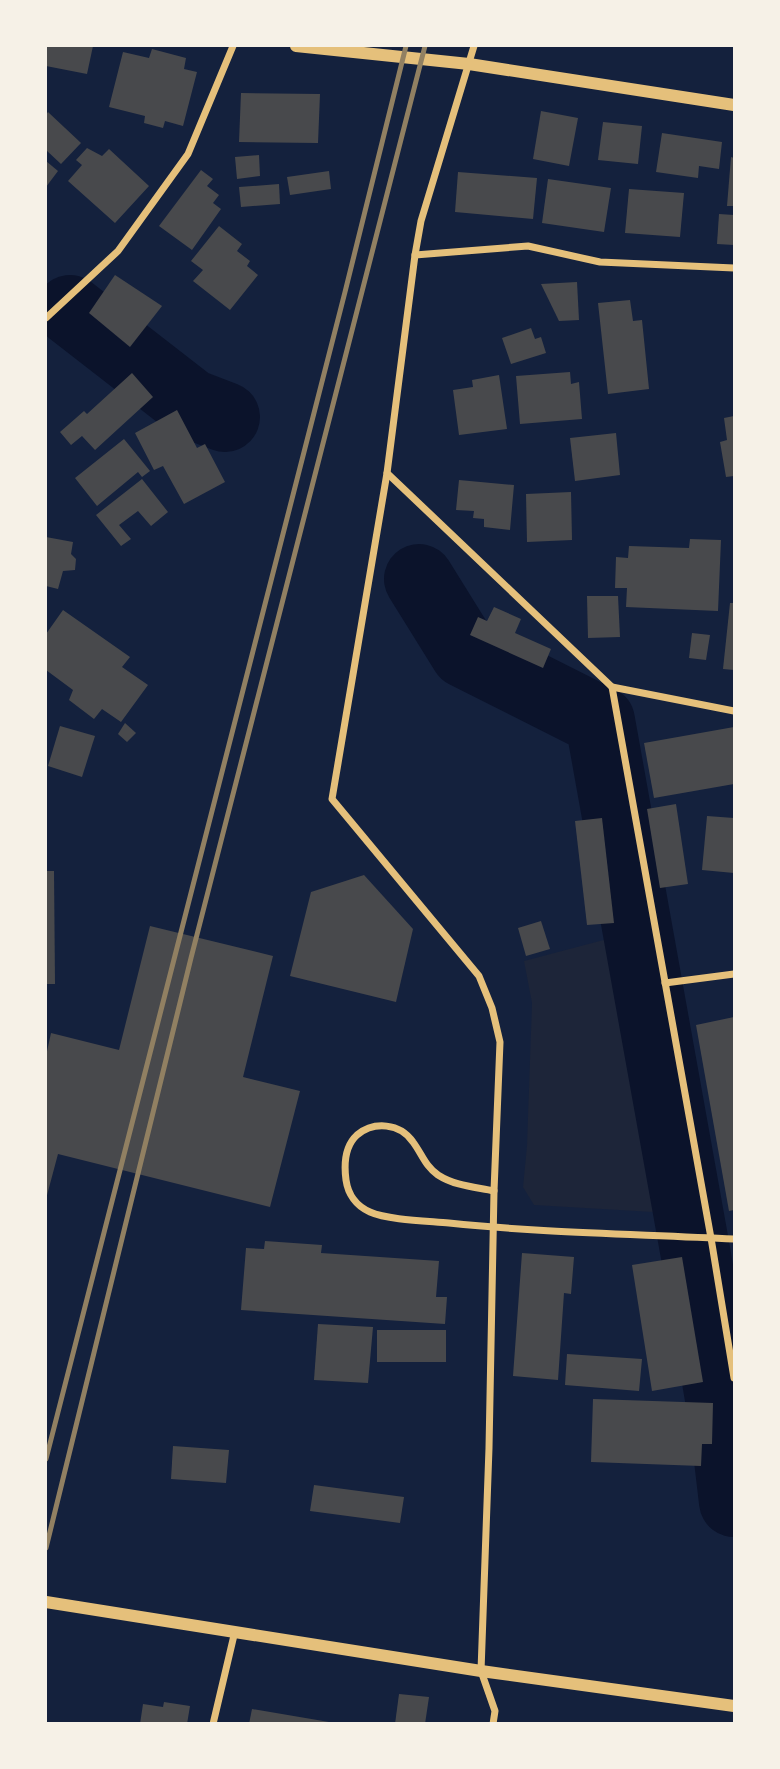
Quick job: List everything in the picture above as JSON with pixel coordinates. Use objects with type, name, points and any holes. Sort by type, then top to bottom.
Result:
[{"type":"street","points":[[46,318],[118,251],[188,154],[233,46]]},
{"type":"street","points":[[296,46],[468,64],[734,105]]},
{"type":"street","points":[[474,46],[421,221],[387,473],[332,799],[479,976],[495,1017],[500,1042],[481,1671],[495,1711],[493,1724]]},
{"type":"street","points":[[415,254],[528,246],[600,262],[734,268]]},
{"type":"street","points":[[387,473],[612,687],[734,711]]},
{"type":"street","points":[[612,687],[734,1378]]},
{"type":"street","points":[[665,984],[734,974]]},
{"type":"street","points":[[494,1191],[457,1184],[437,1174],[422,1158],[413,1140],[392,1127],[375,1126],[359,1133],[346,1157],[345,1176],[348,1190],[356,1202],[367,1211],[380,1215],[493,1228],[734,1239]]},
{"type":"street","points":[[46,1602],[481,1671],[734,1706]]},
{"type":"street","points":[[213,1724],[235,1631]]},
{"type":"shaded area","points":[[615,937],[670,1213],[534,1205],[523,1187],[532,1003],[524,961]]},
{"type":"building","points":[[46,46],[93,46],[87,74],[46,66]]},
{"type":"building","points":[[152,49],[186,58],[184,69],[197,72],[183,126],[165,121],[163,128],[144,123],[145,116],[109,107],[123,52],[149,58]]},
{"type":"building","points":[[241,93],[320,94],[318,143],[239,142]]},
{"type":"building","points":[[541,111],[578,118],[569,166],[533,159]]},
{"type":"building","points":[[48,112],[81,143],[61,164],[46,150]]},
{"type":"building","points":[[603,122],[642,126],[638,164],[598,160]]},
{"type":"building","points":[[662,133],[722,142],[719,169],[699,166],[698,178],[656,172]]},
{"type":"building","points":[[87,148],[102,156],[109,149],[149,186],[115,223],[68,181],[82,165],[76,160]]},
{"type":"building","points":[[259,155],[260,176],[237,179],[235,157]]},
{"type":"building","points":[[731,157],[734,158],[734,206],[727,206]]},
{"type":"building","points":[[46,161],[58,171],[46,187]]},
{"type":"building","points":[[201,170],[213,179],[207,186],[219,195],[213,203],[221,209],[192,250],[159,226]]},
{"type":"building","points":[[329,171],[331,189],[290,195],[287,177]]},
{"type":"building","points":[[458,172],[537,178],[533,219],[455,212]]},
{"type":"building","points":[[548,179],[611,188],[604,232],[542,223]]},
{"type":"building","points":[[279,184],[280,204],[241,207],[239,187]]},
{"type":"building","points":[[629,189],[684,193],[680,237],[625,233]]},
{"type":"building","points":[[719,214],[734,215],[734,245],[717,244]]},
{"type":"building","points":[[219,226],[242,244],[237,251],[250,261],[247,266],[258,275],[230,310],[193,281],[203,270],[191,261]]},
{"type":"building","points":[[115,275],[162,306],[130,347],[89,313]]},
{"type":"building","points":[[577,282],[579,320],[559,321],[541,284]]},
{"type":"building","points":[[630,300],[633,321],[642,320],[649,389],[608,394],[598,303]]},
{"type":"building","points":[[531,328],[535,339],[541,337],[546,353],[511,364],[502,338]]},
{"type":"building","points":[[570,372],[571,384],[579,382],[582,419],[520,424],[516,376]]},
{"type":"building","points":[[132,373],[153,397],[95,450],[82,436],[71,445],[60,432],[84,411],[87,414]]},
{"type":"building","points":[[499,375],[507,429],[459,435],[453,390],[473,387],[472,380]]},
{"type":"building","points":[[177,410],[197,448],[205,444],[225,482],[184,504],[163,466],[154,470],[135,433]]},
{"type":"building","points":[[734,416],[734,476],[726,477],[720,442],[727,440],[724,418]]},
{"type":"building","points":[[616,433],[620,475],[575,481],[570,438]]},
{"type":"building","points":[[124,439],[150,471],[142,477],[138,472],[97,506],[75,478]]},
{"type":"building","points":[[142,479],[168,512],[151,526],[138,511],[119,525],[131,539],[121,546],[96,515]]},
{"type":"building","points":[[459,480],[514,485],[510,530],[484,527],[484,519],[473,518],[474,511],[456,510]]},
{"type":"building","points":[[571,492],[572,540],[527,542],[526,494]]},
{"type":"building","points":[[46,537],[73,542],[71,554],[76,559],[75,570],[63,571],[58,589],[46,586]]},
{"type":"building","points":[[690,539],[721,540],[718,611],[626,607],[627,588],[615,588],[616,557],[628,558],[629,546],[689,548]]},
{"type":"building","points":[[587,596],[618,596],[620,637],[588,638]]},
{"type":"building","points":[[730,603],[734,603],[734,670],[723,669]]},
{"type":"building","points":[[494,607],[521,619],[515,633],[551,649],[543,668],[470,635],[478,617],[487,621]]},
{"type":"building","points":[[63,610],[130,657],[122,667],[148,685],[121,722],[102,709],[94,719],[69,700],[73,690],[46,670],[46,634]]},
{"type":"building","points":[[692,633],[710,635],[706,660],[689,658]]},
{"type":"building","points":[[125,723],[136,733],[127,742],[118,734]]},
{"type":"building","points":[[60,726],[95,736],[82,777],[48,766]]},
{"type":"building","points":[[734,727],[734,784],[654,798],[644,743]]},
{"type":"building","points":[[676,804],[688,884],[660,888],[647,809]]},
{"type":"building","points":[[707,816],[734,818],[734,873],[702,870]]},
{"type":"building","points":[[602,818],[614,923],[587,925],[575,821]]},
{"type":"building","points":[[46,871],[54,871],[55,984],[46,984]]},
{"type":"building","points":[[364,875],[413,929],[396,1002],[290,976],[311,892]]},
{"type":"building","points":[[541,921],[550,949],[526,956],[518,928]]},
{"type":"building","points":[[150,926],[273,956],[243,1077],[300,1091],[270,1207],[58,1154],[46,1199],[46,1056],[51,1033],[119,1050]]},
{"type":"building","points":[[734,1017],[734,1210],[729,1211],[696,1025]]},
{"type":"building","points":[[265,1241],[322,1245],[321,1253],[439,1261],[436,1297],[447,1297],[445,1324],[241,1310],[246,1248],[264,1249]]},
{"type":"building","points":[[522,1253],[574,1257],[571,1294],[564,1293],[558,1380],[513,1376]]},
{"type":"building","points":[[682,1257],[703,1382],[652,1391],[632,1265]]},
{"type":"building","points":[[318,1324],[373,1327],[368,1383],[314,1380]]},
{"type":"building","points":[[377,1330],[446,1330],[446,1362],[377,1362]]},
{"type":"building","points":[[567,1354],[642,1359],[639,1391],[565,1385]]},
{"type":"building","points":[[593,1399],[713,1403],[712,1444],[702,1444],[701,1466],[591,1462]]},
{"type":"building","points":[[173,1446],[229,1450],[226,1483],[171,1479]]},
{"type":"building","points":[[314,1485],[404,1497],[400,1523],[310,1511]]},
{"type":"building","points":[[399,1694],[429,1697],[425,1724],[395,1724]]},
{"type":"building","points":[[164,1702],[190,1706],[187,1724],[140,1724],[143,1704],[163,1707]]},
{"type":"building","points":[[252,1709],[329,1722],[329,1724],[249,1724]]},
{"type":"waterway","points":[[70,310],[191,404],[225,417]]},
{"type":"waterway","points":[[419,579],[465,653],[600,721],[695,1250],[726,1434],[734,1502]]},
{"type":"railway","points":[[46,1459],[406,46]]},
{"type":"railway","points":[[46,1548],[191,958],[425,46]]}]
